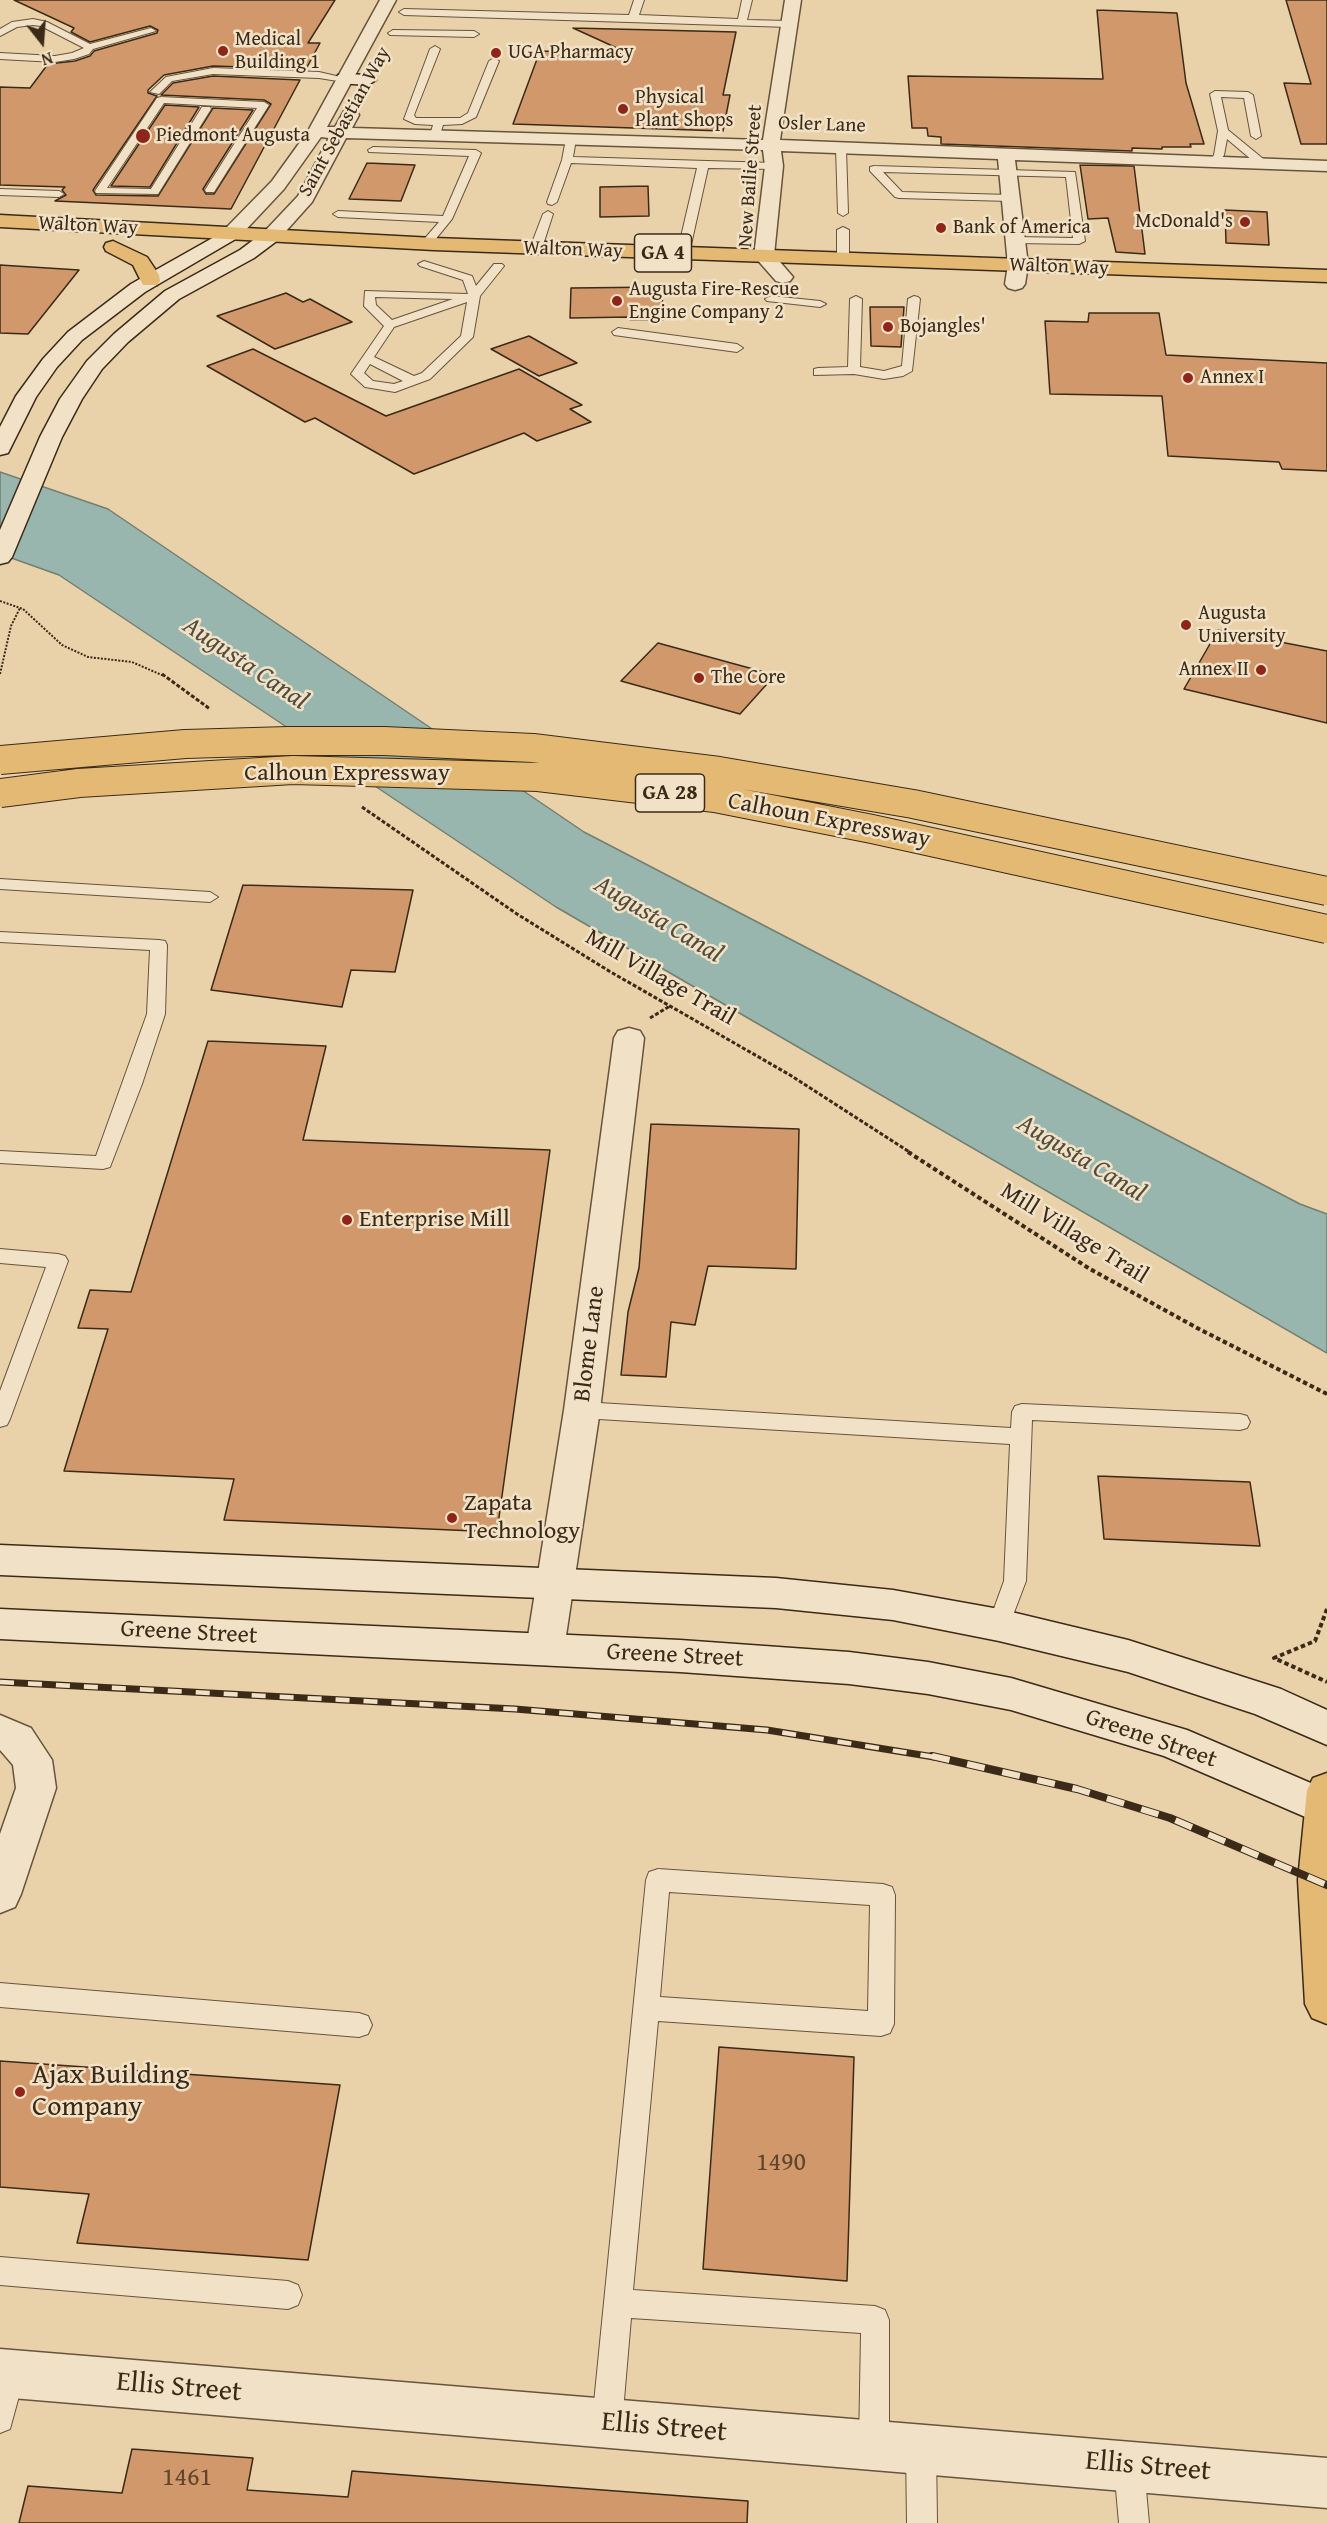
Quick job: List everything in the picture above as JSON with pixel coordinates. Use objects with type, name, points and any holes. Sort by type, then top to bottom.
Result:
[{"type":"main road","name":"Walton Way","points":[[0,222],[426,244],[1327,276]]},
{"type":"main road","name":"Walton Way","points":[[92,246],[276,255]]},
{"type":"main road","points":[[113,247],[140,261],[149,274],[144,284]]},
{"type":"main road","points":[[624,271],[630,252]]},
{"type":"main road","name":"Walton Way","points":[[401,262],[521,267]]},
{"type":"main road","points":[[760,276],[805,278]]},
{"type":"main road","name":"Walton Way","points":[[993,284],[1039,285]]},
{"type":"main road","name":"Calhoun Expressway","points":[[0,760],[185,744],[288,741],[384,741],[532,748],[719,771],[913,804],[1327,891]]},
{"type":"main road","name":"Calhoun Expressway","points":[[0,793],[78,783],[293,770],[538,777],[715,798],[872,829],[1327,929]]},
{"type":"main road","points":[[1326,1802],[1319,1880],[1327,2004]]},
{"type":"street","name":"Saint Sebastian Way","points":[[0,448],[26,396],[50,363],[75,336],[144,284],[204,252],[232,234],[278,185],[316,132],[388,0]]},
{"type":"street","name":"New Bailie Street","points":[[783,277],[764,256],[774,166],[771,145],[792,0]]},
{"type":"street","name":"Saint Sebastian Way","points":[[0,557],[51,436],[71,399],[94,366],[114,345],[172,295],[247,254],[271,236],[306,198],[407,6]]},
{"type":"street","points":[[344,80],[368,80]]},
{"type":"street","name":"Osler Lane","points":[[316,132],[437,129],[571,140],[771,145],[1327,166]]},
{"type":"street","points":[[1006,154],[1018,265],[1015,285]]},
{"type":"street","name":"Blome Lane","points":[[545,1649],[582,1410],[629,1038]]},
{"type":"street","points":[[0,1560],[776,1593],[893,1605],[999,1625],[1128,1656],[1267,1701],[1327,1728]]},
{"type":"street","name":"Greene Street","points":[[0,1624],[545,1649],[849,1668],[928,1678],[1000,1692],[1173,1742],[1326,1802]]},
{"type":"street","points":[[0,1732],[17,1740],[33,1760],[36,1788],[0,1894]]},
{"type":"street","name":"Ellis Street","points":[[4,2389],[608,2423],[1327,2483]]},
{"type":"lane","points":[[633,18],[639,0]]},
{"type":"lane","points":[[742,22],[747,0]]},
{"type":"lane","points":[[407,6],[789,24]]},
{"type":"lane","points":[[0,33],[15,24],[33,22],[44,24],[89,47],[151,31]]},
{"type":"lane","points":[[393,33],[474,34]]},
{"type":"lane","points":[[0,56],[55,59],[86,52],[89,47]]},
{"type":"lane","points":[[435,49],[409,119],[437,129],[462,121],[472,115],[494,61]]},
{"type":"lane","points":[[206,109],[154,192],[100,190],[161,95],[169,78],[213,71],[319,75],[344,80]]},
{"type":"lane","points":[[161,95],[176,83],[203,76],[224,81],[344,80]]},
{"type":"lane","points":[[161,95],[264,105],[210,190]]},
{"type":"lane","points":[[1234,123],[1256,136]]},
{"type":"lane","points":[[1214,162],[1220,155],[1234,123]]},
{"type":"lane","points":[[1234,123],[1263,164]]},
{"type":"lane","points":[[552,202],[567,160],[571,140]]},
{"type":"lane","points":[[842,148],[858,169],[899,195],[1010,198]]},
{"type":"lane","points":[[373,150],[476,153],[447,219],[426,244]]},
{"type":"lane","points":[[567,160],[774,166]]},
{"type":"lane","points":[[683,254],[703,165]]},
{"type":"lane","points":[[858,169],[1071,174],[1079,242],[1015,240]]},
{"type":"lane","points":[[843,213],[858,169]]},
{"type":"lane","points":[[0,192],[59,194]]},
{"type":"lane","points":[[338,214],[447,219]]},
{"type":"lane","points":[[536,248],[548,214]]},
{"type":"lane","points":[[843,230],[843,260]]},
{"type":"lane","points":[[424,264],[468,278],[474,296],[467,337],[426,376],[395,388],[369,384],[357,374],[390,325],[474,296],[498,266]]},
{"type":"lane","points":[[818,372],[854,370],[884,375],[899,373],[908,368],[912,287]]},
{"type":"lane","points":[[390,325],[370,306],[369,293],[474,296]]},
{"type":"lane","points":[[854,370],[856,298]]},
{"type":"lane","points":[[771,299],[820,304]]},
{"type":"lane","points":[[618,332],[737,348]]},
{"type":"lane","points":[[366,358],[414,381]]},
{"type":"lane","points":[[0,884],[210,897]]},
{"type":"lane","points":[[0,937],[159,945],[156,1014],[133,1084],[103,1162],[0,1157]]},
{"type":"lane","points":[[0,1256],[58,1261],[0,1419]]},
{"type":"lane","points":[[582,1410],[1020,1437]]},
{"type":"lane","points":[[999,1625],[1015,1581],[1022,1412],[1240,1422]]},
{"type":"lane","points":[[608,2423],[618,2303],[658,1880],[883,1895],[881,2024],[646,2008]]},
{"type":"lane","points":[[0,1995],[359,2025]]},
{"type":"lane","points":[[1,2275],[288,2295]]},
{"type":"lane","points":[[618,2303],[875,2320],[874,2446]]},
{"type":"lane","points":[[921,2449],[922,2523]]},
{"type":"lane","points":[[1129,2465],[1134,2523]]},
{"type":"path","points":[[0,601],[20,609],[45,628],[62,645],[88,657],[132,662],[158,672],[175,682],[210,710]]},
{"type":"path","points":[[0,674],[11,626],[20,609]]},
{"type":"path","name":"Mill Village Trail","points":[[358,805],[401,831],[517,914],[609,971],[790,1075],[1090,1269],[1199,1329],[1327,1394]]},
{"type":"path","points":[[1327,1609],[1315,1641],[1274,1658],[1327,1682]]},
{"type":"water","name":"Augusta Canal","points":[[0,472],[108,509],[584,832],[1300,1204],[1327,1214],[1327,1353],[556,907],[59,575],[0,554]]},
{"type":"building","name":"Piedmont Augusta","points":[[14,0],[335,0],[308,43],[320,43],[306,69],[213,66],[164,75],[148,90],[148,93],[157,96],[93,190],[96,195],[158,196],[213,108],[253,110],[203,189],[206,194],[214,194],[271,104],[264,100],[161,95],[173,83],[213,76],[300,80],[231,209],[55,201],[66,195],[62,190],[65,187],[0,185],[0,87],[30,88],[48,64],[75,61],[90,56],[94,51],[157,33],[158,30],[150,26],[90,42],[71,32],[74,28]]},
{"type":"building","points":[[1286,0],[1327,0],[1327,144],[1301,144],[1284,83],[1311,84]]},
{"type":"building","points":[[1097,10],[1177,13],[1186,83],[1204,144],[1190,144],[1191,147],[1162,147],[1162,149],[1132,148],[1132,151],[941,144],[941,137],[928,136],[927,128],[912,128],[908,76],[1103,79]]},
{"type":"building","points":[[573,28],[736,32],[723,95],[730,95],[723,131],[513,124],[540,51],[630,54]]},
{"type":"building","points":[[165,105],[199,107],[150,187],[111,186]]},
{"type":"building","points":[[367,163],[415,165],[401,201],[349,199]]},
{"type":"building","points":[[1080,165],[1134,166],[1145,254],[1116,252],[1108,218],[1088,219]]},
{"type":"building","points":[[648,186],[649,216],[600,217],[600,187]]},
{"type":"building","name":"McDonald's","points":[[1225,210],[1267,212],[1269,245],[1226,243]]},
{"type":"building","points":[[0,265],[79,270],[28,334],[0,333]]},
{"type":"building","name":"Augusta Fire-Rescue Engine Company 2","points":[[662,287],[663,320],[630,320],[630,317],[570,318],[571,288]]},
{"type":"building","points":[[286,293],[303,302],[310,299],[352,322],[275,349],[217,316]]},
{"type":"building","name":"Bojangles'","points":[[870,307],[904,307],[901,347],[871,346]]},
{"type":"building","name":"Annex I","points":[[1089,313],[1159,313],[1166,355],[1327,363],[1327,471],[1282,469],[1279,462],[1168,456],[1162,396],[1050,394],[1045,321],[1088,322]]},
{"type":"building","points":[[529,336],[577,363],[539,376],[491,349]]},
{"type":"building","points":[[253,349],[386,416],[519,369],[582,405],[570,409],[591,422],[537,441],[524,433],[414,474],[315,418],[305,422],[207,366]]},
{"type":"building","name":"Annex II","points":[[1218,630],[1327,651],[1327,723],[1184,689]]},
{"type":"building","name":"The Core","points":[[658,643],[775,675],[740,714],[621,681]]},
{"type":"building","points":[[243,885],[413,890],[395,972],[351,970],[342,1007],[211,990]]},
{"type":"building","name":"Enterprise Mill","points":[[208,1041],[326,1046],[303,1140],[550,1150],[497,1532],[224,1520],[234,1479],[64,1471],[108,1329],[78,1328],[90,1290],[131,1292]]},
{"type":"building","points":[[651,1124],[799,1129],[796,1269],[708,1266],[695,1325],[671,1322],[666,1377],[621,1375],[628,1312],[639,1268]]},
{"type":"building","points":[[1098,1476],[1250,1482],[1260,1546],[1104,1539]]},
{"type":"building","points":[[719,2047],[854,2057],[847,2281],[703,2269]]},
{"type":"building","points":[[0,2061],[340,2085],[308,2260],[77,2243],[89,2194],[0,2187]]},
{"type":"building","points":[[132,2449],[253,2458],[247,2490],[348,2497],[352,2471],[748,2501],[747,2523],[19,2523],[28,2486],[122,2493]]},
{"type":"railway","points":[[0,1682],[515,1709],[767,1730],[940,1758]]},
{"type":"railway","points":[[932,1756],[1077,1789],[1170,1818],[1327,1885]]},
{"type":"place","name":"Medical Building 1","points":[[223,51]]},
{"type":"place","name":"UGA Pharmacy","points":[[496,53]]},
{"type":"place","name":"Physical Plant Shops","points":[[623,109]]},
{"type":"place","name":"Piedmont Augusta","points":[[143,136]]},
{"type":"place","name":"McDonald's","points":[[1245,222]]},
{"type":"place","name":"Bank of America","points":[[941,228]]},
{"type":"place","name":"Augusta Fire-Rescue Engine Company 2","points":[[617,301]]},
{"type":"place","name":"Bojangles'","points":[[888,327]]},
{"type":"place","name":"Annex I","points":[[1188,378]]},
{"type":"place","name":"Augusta University","points":[[1186,625]]},
{"type":"place","name":"Annex II","points":[[1261,670]]},
{"type":"place","name":"The Core","points":[[699,678]]},
{"type":"place","name":"Enterprise Mill","points":[[347,1220]]},
{"type":"place","name":"Zapata Technology","points":[[452,1518]]},
{"type":"place","name":"Ajax Building Company","points":[[20,2092]]}]
